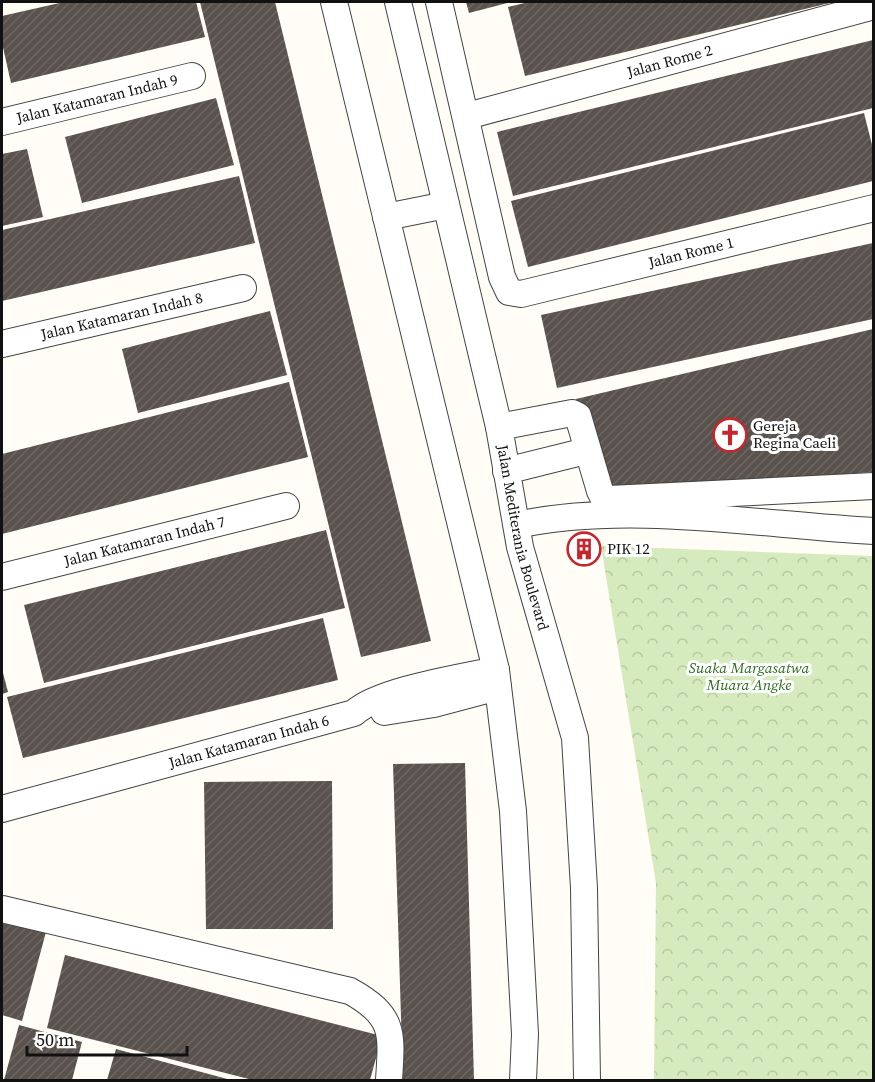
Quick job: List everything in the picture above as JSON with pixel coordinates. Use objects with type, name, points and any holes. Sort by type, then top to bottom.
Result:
[{"type":"street","points":[[334,2],[497,679],[513,811],[525,1034],[523,1080]]},
{"type":"street","name":"Jalan Mediterania Boulevard","points":[[398,2],[499,427],[517,525],[574,738],[584,888],[587,1080]]},
{"type":"street","points":[[439,2],[467,116]]},
{"type":"street","name":"Jalan Rome 2","points":[[467,116],[873,6]]},
{"type":"street","name":"Jalan Katamaran Indah 9","points":[[2,122],[192,76]]},
{"type":"street","name":"Jalan Rome 1","points":[[467,116],[502,277],[509,292],[521,294],[873,208]]},
{"type":"street","points":[[386,217],[446,205]]},
{"type":"street","name":"Jalan Katamaran Indah 8","points":[[2,344],[243,288]]},
{"type":"street","points":[[499,427],[572,414],[578,416],[586,451],[603,497],[615,500],[873,486]]},
{"type":"street","points":[[506,471],[586,451]]},
{"type":"street","name":"Jalan Katamaran Indah 7","points":[[2,577],[286,506]]},
{"type":"street","points":[[517,525],[554,517],[598,515],[697,518],[873,531]]},
{"type":"street","name":"Jalan Katamaran Indah 6","points":[[2,809],[354,713],[370,715],[434,704],[497,679]]},
{"type":"street","points":[[2,909],[350,991],[371,1002],[380,1011],[388,1028],[391,1045],[389,1080]]},
{"type":"green space","name":"Suaka Margasatwa Muara Angke","points":[[601,546],[873,556],[873,1080],[654,1080],[656,883]]},
{"type":"building","points":[[64,2],[196,2],[205,37],[11,83],[2,43],[2,16]]},
{"type":"building","points":[[200,2],[275,2],[431,641],[361,657]]},
{"type":"building","points":[[466,2],[511,2],[469,13]]},
{"type":"building","points":[[529,2],[834,2],[525,76],[508,7]]},
{"type":"building","points":[[873,40],[873,108],[513,196],[497,132]]},
{"type":"building","points":[[216,98],[234,165],[82,203],[65,137]]},
{"type":"building","points":[[864,113],[873,149],[873,181],[528,267],[511,201]]},
{"type":"building","points":[[27,149],[43,217],[2,226],[2,154]]},
{"type":"building","points":[[239,176],[255,243],[2,301],[2,230]]},
{"type":"building","points":[[873,243],[873,319],[557,388],[541,315]]},
{"type":"building","points":[[270,311],[287,375],[138,413],[122,349]]},
{"type":"building","name":"Gereja Regina Caeli","points":[[873,329],[873,472],[602,492],[576,399]]},
{"type":"building","points":[[289,382],[308,457],[2,534],[2,454]]},
{"type":"building","points":[[326,530],[345,608],[44,683],[24,605]]},
{"type":"building","name":"PIK 12","points":[[593,537],[597,557],[575,561],[571,542]]},
{"type":"building","points":[[323,618],[338,680],[23,758],[7,697]]},
{"type":"building","points":[[2,669],[8,692],[2,694]]},
{"type":"building","points":[[465,763],[474,1080],[403,1080],[393,764]]},
{"type":"building","points":[[332,781],[333,929],[206,929],[204,782]]},
{"type":"building","points":[[2,920],[46,932],[22,1021],[2,1015]]},
{"type":"building","points":[[65,955],[382,1036],[370,1080],[253,1080],[47,1028]]},
{"type":"building","points":[[19,1025],[82,1042],[72,1080],[4,1080]]},
{"type":"building","points":[[116,1049],[231,1080],[107,1080]]},
{"type":"place","name":"Gereja Regina Caeli","points":[[730,435]]},
{"type":"place","name":"PIK 12","points":[[584,549]]}]
